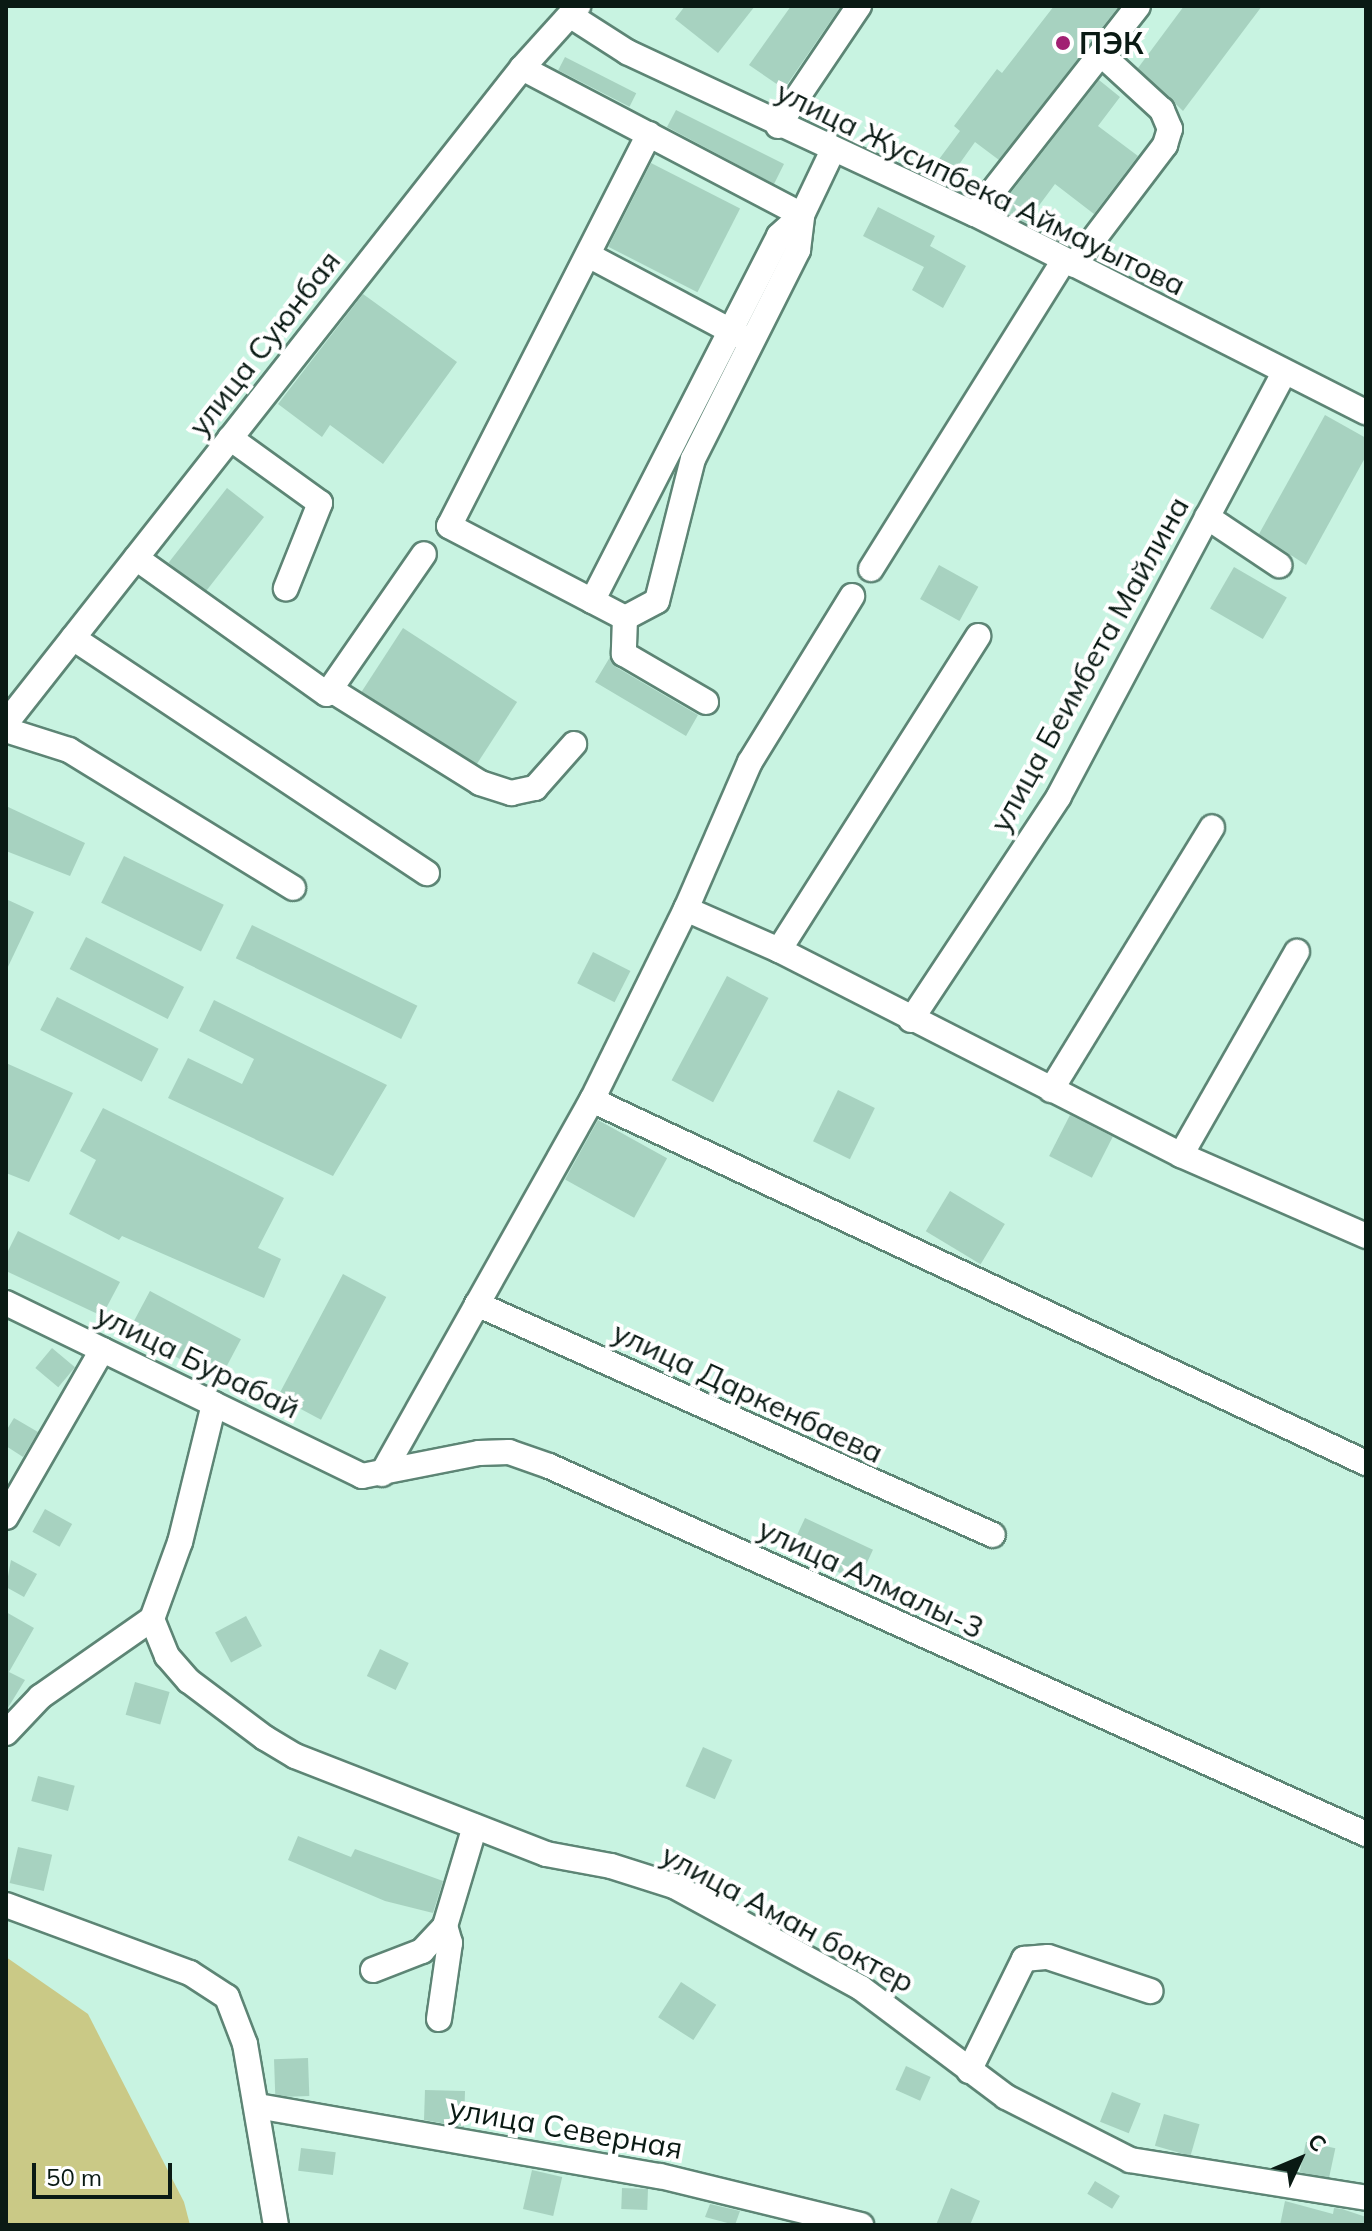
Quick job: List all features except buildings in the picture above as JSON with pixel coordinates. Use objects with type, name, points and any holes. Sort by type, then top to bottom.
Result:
[{"type":"street","points":[[778,126],[859,6]]},
{"type":"street","points":[[975,214],[1138,6]]},
{"type":"street","name":"улица Жусипбека Аймауытова","points":[[574,11],[627,52],[778,126],[975,214],[1366,412]]},
{"type":"street","name":"улица Суюнбая","points":[[6,723],[522,68],[574,11]]},
{"type":"street","points":[[871,569],[1069,262],[1165,145],[1170,129],[1162,110],[1102,55]]},
{"type":"street","points":[[522,68],[802,215]]},
{"type":"street","points":[[625,618],[449,526],[649,134]]},
{"type":"street","points":[[592,601],[742,336],[798,250],[802,215],[833,150]]},
{"type":"street","points":[[588,255],[742,336]]},
{"type":"street","points":[[706,702],[624,654],[620,638],[625,618],[657,601],[693,459],[742,336]]},
{"type":"street","name":"улица Беимбета Майлина","points":[[911,1020],[1059,796],[1284,373]]},
{"type":"street","points":[[230,438],[320,503],[286,588]]},
{"type":"street","points":[[1207,517],[1279,565]]},
{"type":"street","points":[[333,691],[424,554]]},
{"type":"street","points":[[136,558],[318,693],[333,691],[480,783],[511,793],[535,788],[574,744]]},
{"type":"street","points":[[372,1475],[477,1304],[592,1100],[686,909],[750,762],[852,596]]},
{"type":"street","points":[[779,950],[978,636]]},
{"type":"street","points":[[73,638],[427,873]]},
{"type":"street","points":[[6,730],[69,750],[293,888]]},
{"type":"street","points":[[1051,1090],[1212,827]]},
{"type":"street","points":[[686,909],[779,950],[1181,1155],[1366,1236]]},
{"type":"street","points":[[1181,1155],[1297,952]]},
{"type":"street","points":[[592,1100],[1366,1463]]},
{"type":"street","name":"улица Бурабай","points":[[6,1303],[214,1404],[372,1475]]},
{"type":"street","name":"улица Даркенбаева","points":[[477,1304],[993,1535]]},
{"type":"street","points":[[6,1517],[102,1350]]},
{"type":"street","points":[[6,1733],[40,1697],[152,1619],[180,1542],[214,1404]]},
{"type":"street","name":"улица Алмалы-3","points":[[372,1475],[479,1453],[509,1452],[530,1458],[1170,1749],[1366,1834]]},
{"type":"street","name":"улица Аман боктер","points":[[152,1619],[167,1656],[189,1681],[265,1738],[295,1756],[546,1854],[611,1866],[674,1886],[861,1988],[905,2016],[969,2071],[1006,2097],[1130,2160],[1366,2198]]},
{"type":"street","points":[[373,1970],[422,1951],[445,1926],[475,1826]]},
{"type":"street","points":[[6,1905],[190,1973],[227,1997],[245,2044],[276,2225]]},
{"type":"street","points":[[439,2019],[450,1943],[445,1926]]},
{"type":"street","points":[[969,2071],[1024,1959],[1048,1957],[1150,1991]]},
{"type":"street","name":"улица Северная","points":[[257,2106],[660,2176],[861,2225]]},
{"type":"shaded area","points":[[6,1957],[88,2014],[184,2202],[190,2225],[6,2225]]},
{"type":"place","name":"ПЭК","points":[[1063,43]]}]
